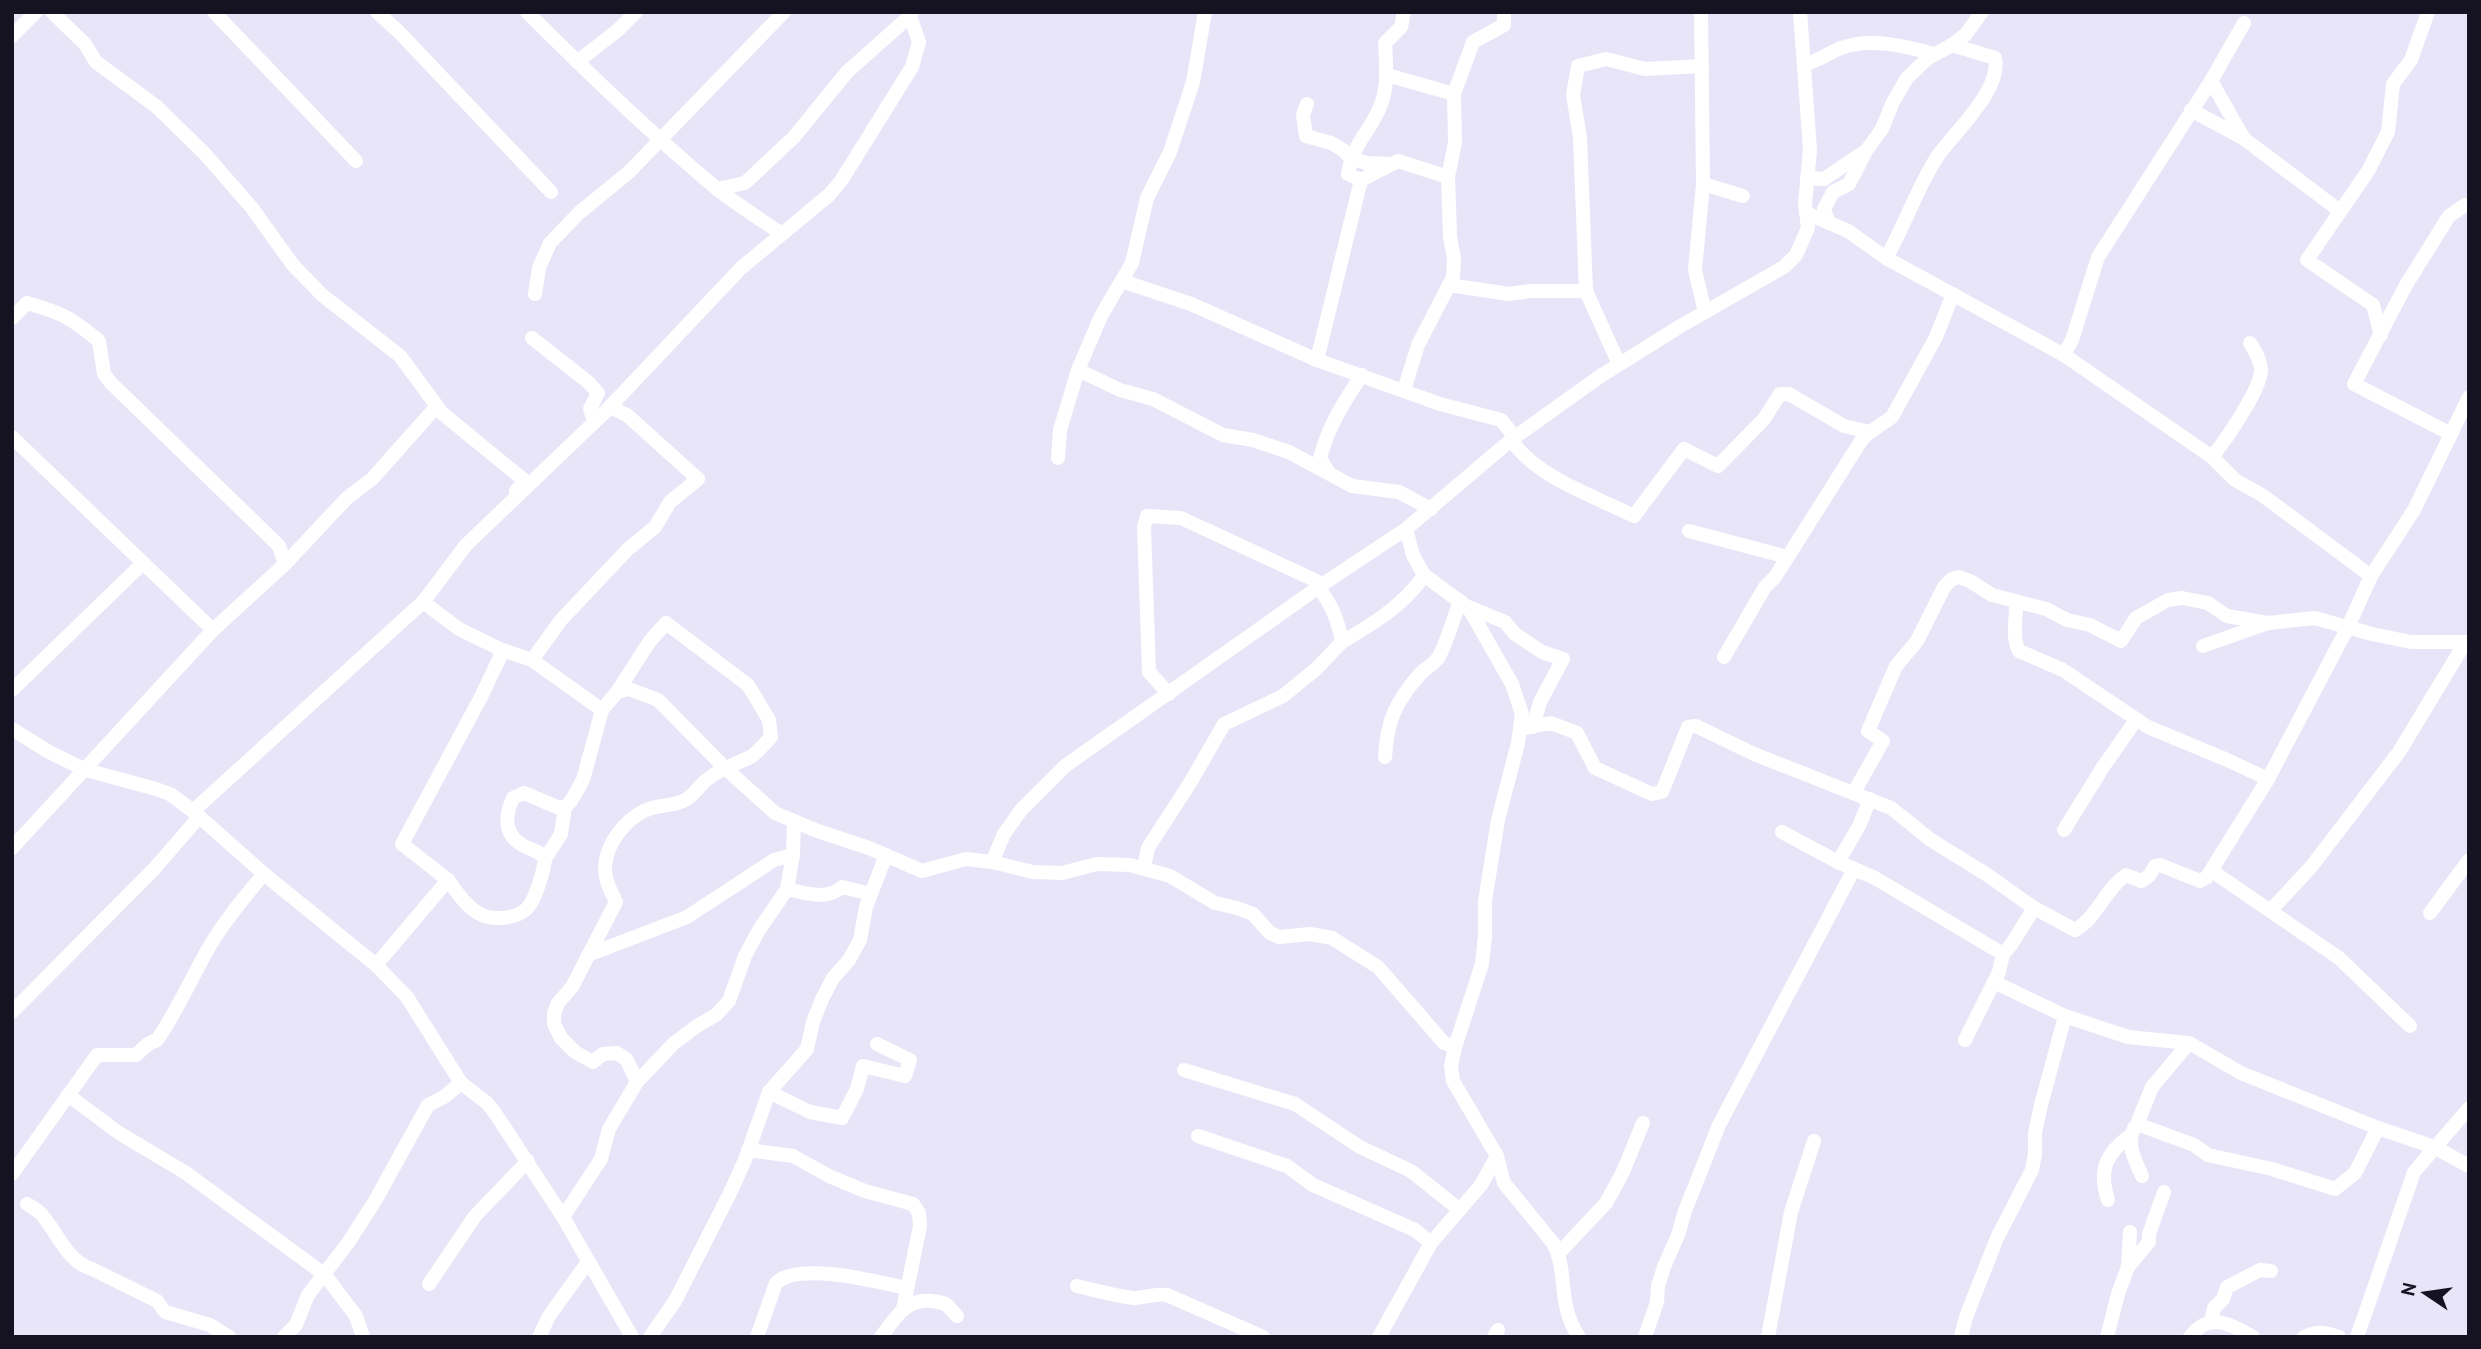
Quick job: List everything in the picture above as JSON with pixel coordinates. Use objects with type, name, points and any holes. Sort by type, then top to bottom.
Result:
[{"type":"street","points":[[12,36],[36,12]]},
{"type":"street","points":[[12,1012],[154,869],[196,814],[423,602],[466,545],[525,481],[457,426],[437,406],[400,356],[322,295],[293,265],[252,208],[205,154],[158,107],[96,62],[85,44],[52,12]]},
{"type":"street","points":[[214,12],[356,161]]},
{"type":"street","points":[[377,12],[551,192]]},
{"type":"street","points":[[527,12],[660,139],[718,189],[782,234]]},
{"type":"street","points":[[577,62],[636,12]]},
{"type":"street","points":[[535,294],[539,268],[550,243],[579,213],[629,172],[783,12]]},
{"type":"street","points":[[1058,458],[1065,407],[1078,370],[1101,316],[1132,263],[1147,198],[1170,152],[1193,82],[1205,12]]},
{"type":"street","points":[[1361,180],[1348,174],[1351,158],[1380,108],[1387,75],[1385,43],[1401,27],[1404,12]]},
{"type":"street","points":[[1404,390],[1418,345],[1453,277],[1448,177],[1455,142],[1454,94],[1473,42],[1504,25],[1504,12]]},
{"type":"street","points":[[1701,12],[1703,184],[1695,270],[1705,312]]},
{"type":"street","points":[[992,862],[1004,834],[1021,810],[1065,766],[1406,529],[1513,438],[1619,364],[1784,267],[1796,255],[1808,228],[1806,213],[1810,150],[1800,12]]},
{"type":"street","points":[[1829,223],[1824,209],[1829,199],[1833,192],[1849,184],[1866,151],[1882,129],[1906,78],[1934,54],[1966,34],[1982,12]]},
{"type":"street","points":[[2381,335],[2373,305],[2307,260],[2368,171],[2388,132],[2393,84],[2411,60],[2428,12]]},
{"type":"street","points":[[466,545],[610,407],[741,268],[829,195],[841,181],[912,67],[919,42],[911,14],[847,72],[794,137],[745,183],[718,189]]},
{"type":"street","points":[[2063,355],[2072,340],[2098,257],[2211,81],[2244,23]]},
{"type":"street","points":[[1805,64],[1815,62],[1841,48],[1861,44],[1902,46],[1934,54]]},
{"type":"street","points":[[1886,258],[1937,157],[1989,91],[1997,68],[1995,58],[1952,45]]},
{"type":"street","points":[[1619,364],[1586,291],[1580,138],[1573,95],[1578,66],[1605,59],[1645,69],[1702,66]]},
{"type":"street","points":[[1387,75],[1454,94]]},
{"type":"street","points":[[2211,81],[2244,138]]},
{"type":"street","points":[[1307,104],[1303,115],[1306,136],[1331,143],[1351,158],[1366,163],[1393,164]]},
{"type":"street","points":[[2191,110],[2244,138],[2340,212]]},
{"type":"street","points":[[1807,178],[1824,179],[1866,151]]},
{"type":"street","points":[[1317,360],[1361,180],[1398,161],[1448,177]]},
{"type":"street","points":[[1703,184],[1743,196]]},
{"type":"street","points":[[2451,434],[2354,384],[2406,285],[2449,216],[2465,205]]},
{"type":"street","points":[[1806,213],[1848,231],[1886,258],[2063,355],[2212,457],[2235,480],[2262,495],[2371,576]]},
{"type":"street","points":[[1122,281],[1191,304],[1317,360],[1440,404],[1501,420],[1521,454],[1545,473],[1634,516],[1684,449],[1718,466],[1764,419],[1780,394],[1789,394],[1844,426],[1870,432]]},
{"type":"street","points":[[1449,285],[1509,294],[1531,291],[1586,291]]},
{"type":"street","points":[[1724,657],[1765,587],[1775,577],[1861,441],[1892,417],[1936,337],[1954,294]]},
{"type":"street","points":[[12,318],[27,303],[72,318],[99,341],[104,374],[111,383],[279,546],[285,564]]},
{"type":"street","points":[[532,338],[598,393],[590,408],[594,421]]},
{"type":"street","points":[[2212,457],[2260,378],[2259,358],[2250,343]]},
{"type":"street","points":[[1078,370],[1121,390],[1153,399],[1223,435],[1253,440],[1289,452],[1352,486],[1399,492],[1431,509]]},
{"type":"street","points":[[1330,474],[1320,458],[1324,443],[1341,405],[1362,375]]},
{"type":"street","points":[[1526,728],[1551,723],[1577,733],[1595,768],[1652,794],[1662,792],[1688,727],[1696,726],[1754,754],[1891,808],[1931,841],[1989,876],[2034,908],[2075,930],[2081,927],[2117,881],[2126,875],[2141,881],[2146,880],[2155,866],[2160,864],[2200,881],[2212,871],[2268,779],[2348,627],[2371,576],[2414,510],[2469,397]]},
{"type":"street","points":[[12,848],[213,630],[285,564],[347,498],[372,479],[437,406]]},
{"type":"street","points":[[532,660],[561,620],[628,549],[655,527],[670,502],[698,479],[627,415],[610,407]]},
{"type":"street","points":[[12,437],[213,630]]},
{"type":"street","points":[[1169,694],[1149,672],[1144,527],[1147,516],[1181,519],[1321,586],[1337,618],[1342,642]]},
{"type":"street","points":[[1406,529],[1413,555],[1424,575],[1463,603],[1505,622],[1515,634],[1542,652],[1563,659],[1526,728],[1498,820],[1487,887],[1482,964],[1451,1066],[1453,1081],[1497,1156],[1504,1183],[1559,1253],[1564,1305],[1570,1324],[1579,1337]]},
{"type":"street","points":[[1689,531],[1788,557]]},
{"type":"street","points":[[279,546],[304,545]]},
{"type":"street","points":[[12,690],[142,564]]},
{"type":"street","points":[[1144,867],[1148,848],[1224,724],[1283,696],[1316,669],[1342,642],[1375,622],[1418,585],[1424,575]]},
{"type":"street","points":[[1854,792],[1883,741],[1868,731],[1896,666],[1917,641],[1944,587],[1952,579],[1959,577],[1992,594],[2046,609],[2067,620],[2090,625],[2121,641],[2136,618],[2168,600],[2175,599],[2200,601],[2227,616],[2268,623]]},
{"type":"street","points":[[2015,601],[2015,639],[2019,651],[2063,670],[2136,720],[2268,779]]},
{"type":"street","points":[[423,602],[459,629],[500,649],[532,660],[602,710]]},
{"type":"street","points":[[1463,603],[1516,694],[1526,728]]},
{"type":"street","points":[[1385,757],[1387,731],[1393,712],[1424,670],[1438,659],[1463,603]]},
{"type":"street","points":[[2203,646],[2268,623],[2315,618],[2411,642],[2467,642]]},
{"type":"street","points":[[500,649],[481,697],[402,844],[448,880],[461,898],[480,915],[507,918],[520,914],[530,906],[545,859],[561,834],[565,807],[583,780],[602,710],[650,641],[666,624],[748,685],[769,720],[771,737],[753,755],[724,767],[707,779],[692,797],[678,804],[659,805],[643,811],[615,837],[605,867],[608,885],[616,902],[572,987],[558,1003],[554,1024],[561,1038],[575,1052],[593,1062],[603,1054],[617,1053],[627,1060],[638,1082]]},
{"type":"street","points":[[2271,910],[2311,867],[2399,752],[2467,642]]},
{"type":"street","points":[[617,692],[629,689],[658,700],[724,767],[775,813],[922,871],[966,859],[1033,872],[1062,873],[1097,864],[1144,867],[1170,876],[1215,903],[1253,914],[1270,933],[1279,937],[1310,934],[1332,938],[1378,967],[1444,1043],[1455,1047]]},
{"type":"street","points":[[1540,705],[1551,723]]},
{"type":"street","points":[[2064,830],[2136,720]]},
{"type":"street","points":[[12,729],[50,752],[86,769],[170,794],[376,965],[407,997],[461,1083],[487,1102],[528,1161],[564,1217],[632,1337]]},
{"type":"street","points":[[545,859],[541,853],[514,840],[507,830],[506,816],[509,806],[513,798],[524,793],[557,807],[565,807]]},
{"type":"street","points":[[1838,862],[1859,826],[1870,799]]},
{"type":"street","points":[[564,1217],[601,1159],[609,1129],[638,1082],[673,1044],[716,1015],[729,1002],[750,947],[787,889],[793,855],[794,821]]},
{"type":"street","points":[[1782,832],[1875,878],[2003,954]]},
{"type":"street","points":[[588,955],[687,917],[774,860],[793,855]]},
{"type":"street","points":[[650,1337],[680,1292],[729,1195],[769,1093],[807,1049],[822,999],[833,978],[849,960],[860,940],[871,894],[886,855]]},
{"type":"street","points":[[2430,913],[2469,860]]},
{"type":"street","points":[[1645,1337],[1657,1301],[1664,1266],[1719,1125],[1854,869]]},
{"type":"street","points":[[2212,871],[2339,958],[2410,1026]]},
{"type":"street","points":[[12,1174],[97,1055],[136,1055],[157,1040],[211,945],[236,907],[264,874]]},
{"type":"street","points":[[376,965],[448,880]]},
{"type":"street","points":[[787,889],[825,896],[842,887],[871,894]]},
{"type":"street","points":[[1965,1040],[1994,982],[2003,954],[2034,908]]},
{"type":"street","points":[[1994,982],[2065,1016],[2129,1037],[2189,1043],[2241,1073],[2378,1128],[2434,1147],[2469,1166]]},
{"type":"street","points":[[1961,1337],[1966,1317],[1997,1238],[2032,1170],[2038,1121],[2065,1016]]},
{"type":"street","points":[[2142,1176],[2131,1151],[2134,1130],[2152,1087],[2189,1043]]},
{"type":"street","points":[[769,1093],[810,1111],[842,1118],[857,1089],[863,1066],[905,1076],[910,1060],[877,1044]]},
{"type":"street","points":[[1184,1070],[1295,1104],[1360,1147],[1411,1171],[1460,1210]]},
{"type":"street","points":[[284,1337],[296,1325],[308,1295],[325,1275],[375,1202],[428,1105],[444,1097],[461,1083]]},
{"type":"street","points":[[68,1095],[119,1133],[186,1172],[325,1275],[356,1316],[363,1337]]},
{"type":"street","points":[[2357,1337],[2414,1172],[2469,1108]]},
{"type":"street","points":[[1559,1253],[1606,1203],[1622,1174],[1643,1123]]},
{"type":"street","points":[[2134,1130],[2194,1145],[2208,1155],[2272,1169],[2335,1189],[2355,1173],[2378,1128]]},
{"type":"street","points":[[2108,1199],[2103,1185],[2109,1156],[2134,1130]]},
{"type":"street","points":[[1198,1136],[1287,1166],[1321,1189],[1415,1230],[1431,1243]]},
{"type":"street","points":[[1768,1337],[1791,1212],[1814,1141]]},
{"type":"street","points":[[748,1150],[793,1156],[829,1176],[865,1191],[913,1204],[919,1213],[920,1226],[903,1309]]},
{"type":"street","points":[[1379,1337],[1431,1243],[1481,1185],[1497,1156]]},
{"type":"street","points":[[429,1284],[475,1216],[528,1161]]},
{"type":"street","points":[[2107,1337],[2118,1294],[2129,1267],[2149,1242],[2149,1234],[2164,1192]]},
{"type":"street","points":[[27,1204],[45,1217],[57,1237],[82,1266],[157,1301],[164,1312],[229,1337]]},
{"type":"street","points":[[2129,1267],[2130,1232]]},
{"type":"street","points":[[539,1337],[549,1316],[588,1262]]},
{"type":"street","points":[[2211,1321],[2214,1308],[2223,1299],[2227,1287],[2260,1270],[2271,1271]]},
{"type":"street","points":[[757,1337],[776,1283],[791,1275],[832,1273],[907,1288]]},
{"type":"street","points":[[1077,1286],[1124,1297],[1167,1295],[1263,1337]]},
{"type":"street","points":[[881,1337],[903,1309],[919,1300],[946,1304],[957,1316]]},
{"type":"street","points":[[2190,1337],[2201,1325],[2211,1321],[2225,1322],[2253,1337]]},
{"type":"street","points":[[2304,1337],[2315,1332],[2339,1337]]}]
